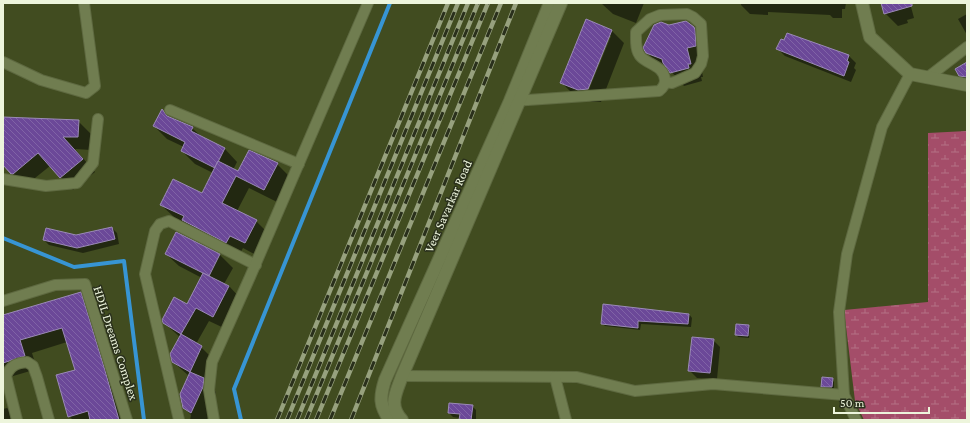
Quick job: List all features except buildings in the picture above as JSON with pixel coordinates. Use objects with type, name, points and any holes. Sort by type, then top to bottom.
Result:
[{"type":"street","points":[[3,62],[40,80],[86,93],[95,86],[84,3]]},
{"type":"street","points":[[214,420],[209,390],[212,362],[256,265],[368,3]]},
{"type":"street","name":"Veer Savarkar Road","points":[[402,420],[395,411],[394,398],[516,100],[550,3]]},
{"type":"street","name":"Veer Savarkar Road","points":[[390,420],[382,408],[381,394],[385,380],[561,3]]},
{"type":"street","points":[[862,3],[870,37],[910,74],[967,85]]},
{"type":"street","points":[[516,100],[652,92],[663,88],[665,82],[661,70],[640,57],[636,45],[636,32],[650,19],[660,15],[687,14],[701,24],[703,56],[701,64],[695,73],[672,83],[665,82]]},
{"type":"street","points":[[927,78],[967,47]]},
{"type":"street","points":[[856,420],[844,395],[839,312],[847,254],[882,127],[910,74]]},
{"type":"street","points":[[170,110],[299,164]]},
{"type":"street","points":[[3,179],[46,186],[77,183],[93,163],[98,119]]},
{"type":"street","points":[[178,420],[145,274],[155,231],[160,224],[169,221],[256,265]]},
{"type":"street","name":"HDIL Dreams Complex","points":[[3,301],[55,285],[85,284],[127,420]]},
{"type":"street","points":[[17,420],[6,376],[11,366],[20,362],[27,362],[33,366],[37,377],[48,420]]},
{"type":"street","points":[[402,376],[577,377],[635,391],[713,384],[844,395]]},
{"type":"street","points":[[555,377],[566,420]]},
{"type":"green space","points":[[967,131],[967,420],[864,420],[855,401],[844,310],[928,302],[928,133]]},
{"type":"waterway","points":[[241,420],[234,389],[390,3]]},
{"type":"waterway","points":[[3,238],[74,267],[124,261],[144,420]]},
{"type":"railway","points":[[277,420],[448,3]]},
{"type":"railway","points":[[287,420],[458,3]]},
{"type":"railway","points":[[297,420],[468,3]]},
{"type":"railway","points":[[306,420],[478,3]]},
{"type":"railway","points":[[316,420],[488,3]]},
{"type":"railway","points":[[330,420],[501,3]]},
{"type":"railway","points":[[351,420],[516,3]]}]
